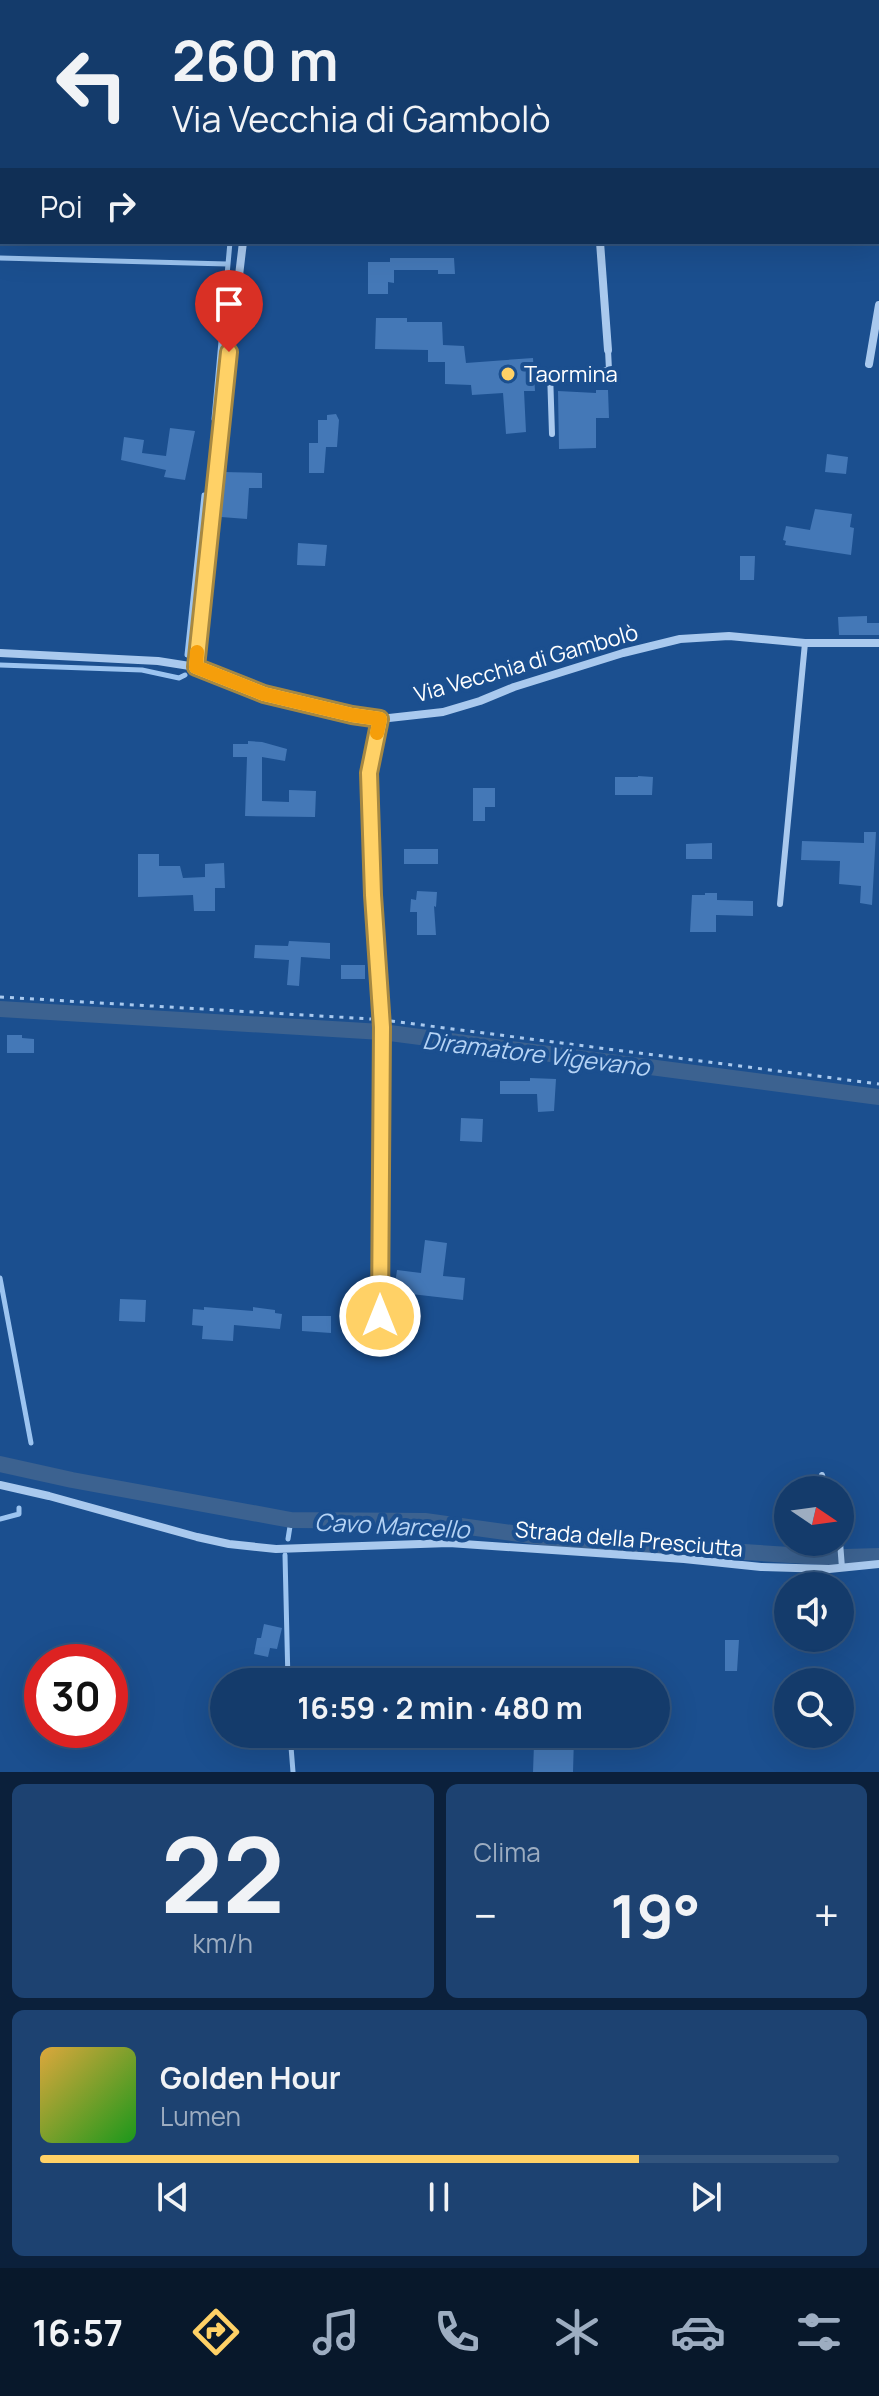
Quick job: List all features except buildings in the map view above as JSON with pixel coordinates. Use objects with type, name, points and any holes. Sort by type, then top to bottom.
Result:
[{"type":"street","points":[[196,667],[243,244]]},
{"type":"street","points":[[600,244],[608,350]]},
{"type":"street","points":[[869,364],[879,305]]},
{"type":"street","name":"Via Vecchia di Gambolò","points":[[0,653],[131,658],[196,667],[264,694],[380,719],[443,712],[623,653],[680,639],[729,636],[805,643],[879,643]]},
{"type":"street","points":[[380,719],[369,773],[382,1023],[380,1316]]},
{"type":"street","name":"Strada della Presciutta","points":[[0,1485],[197,1537],[276,1549],[449,1543],[799,1569],[879,1564]]},
{"type":"lane","points":[[552,434],[550,372],[609,370],[608,350]]},
{"type":"lane","points":[[780,904],[805,643]]},
{"type":"lane","points":[[841,1556],[842,1568]]},
{"type":"path","points":[[0,997],[382,1023],[879,1084]]},
{"type":"waterway","points":[[717,0],[751,0]]},
{"type":"waterway","points":[[873,0],[879,0]]},
{"type":"waterway","points":[[214,419],[230,244]]},
{"type":"waterway","points":[[0,258],[227,264]]},
{"type":"waterway","points":[[187,655],[204,495]]},
{"type":"waterway","points":[[0,665],[142,670],[179,678],[185,675]]},
{"type":"waterway","name":"Diramatore Vigevano","points":[[0,1009],[382,1032],[879,1097]]},
{"type":"waterway","points":[[0,1278],[31,1443]]},
{"type":"waterway","name":"Cavo Marcello","points":[[0,1464],[291,1520],[425,1521],[570,1541],[837,1558]]},
{"type":"waterway","points":[[0,1519],[19,1514],[19,1508]]},
{"type":"waterway","points":[[288,1539],[291,1520]]},
{"type":"waterway","points":[[285,1555],[288,1668]]},
{"type":"waterway","name":"Cavo Marcello","points":[[845,1557],[879,1556]]},
{"type":"waterway","points":[[291,1748],[293,1772]]},
{"type":"slow traffic","points":[[197,652],[196,667],[264,694],[380,719],[377,733]]},
{"type":"place","name":"Taormina","points":[[508,374]]},
{"type":"route","points":[[229,352],[196,667],[264,694],[380,719],[369,773],[382,1027],[380,1316]]}]
